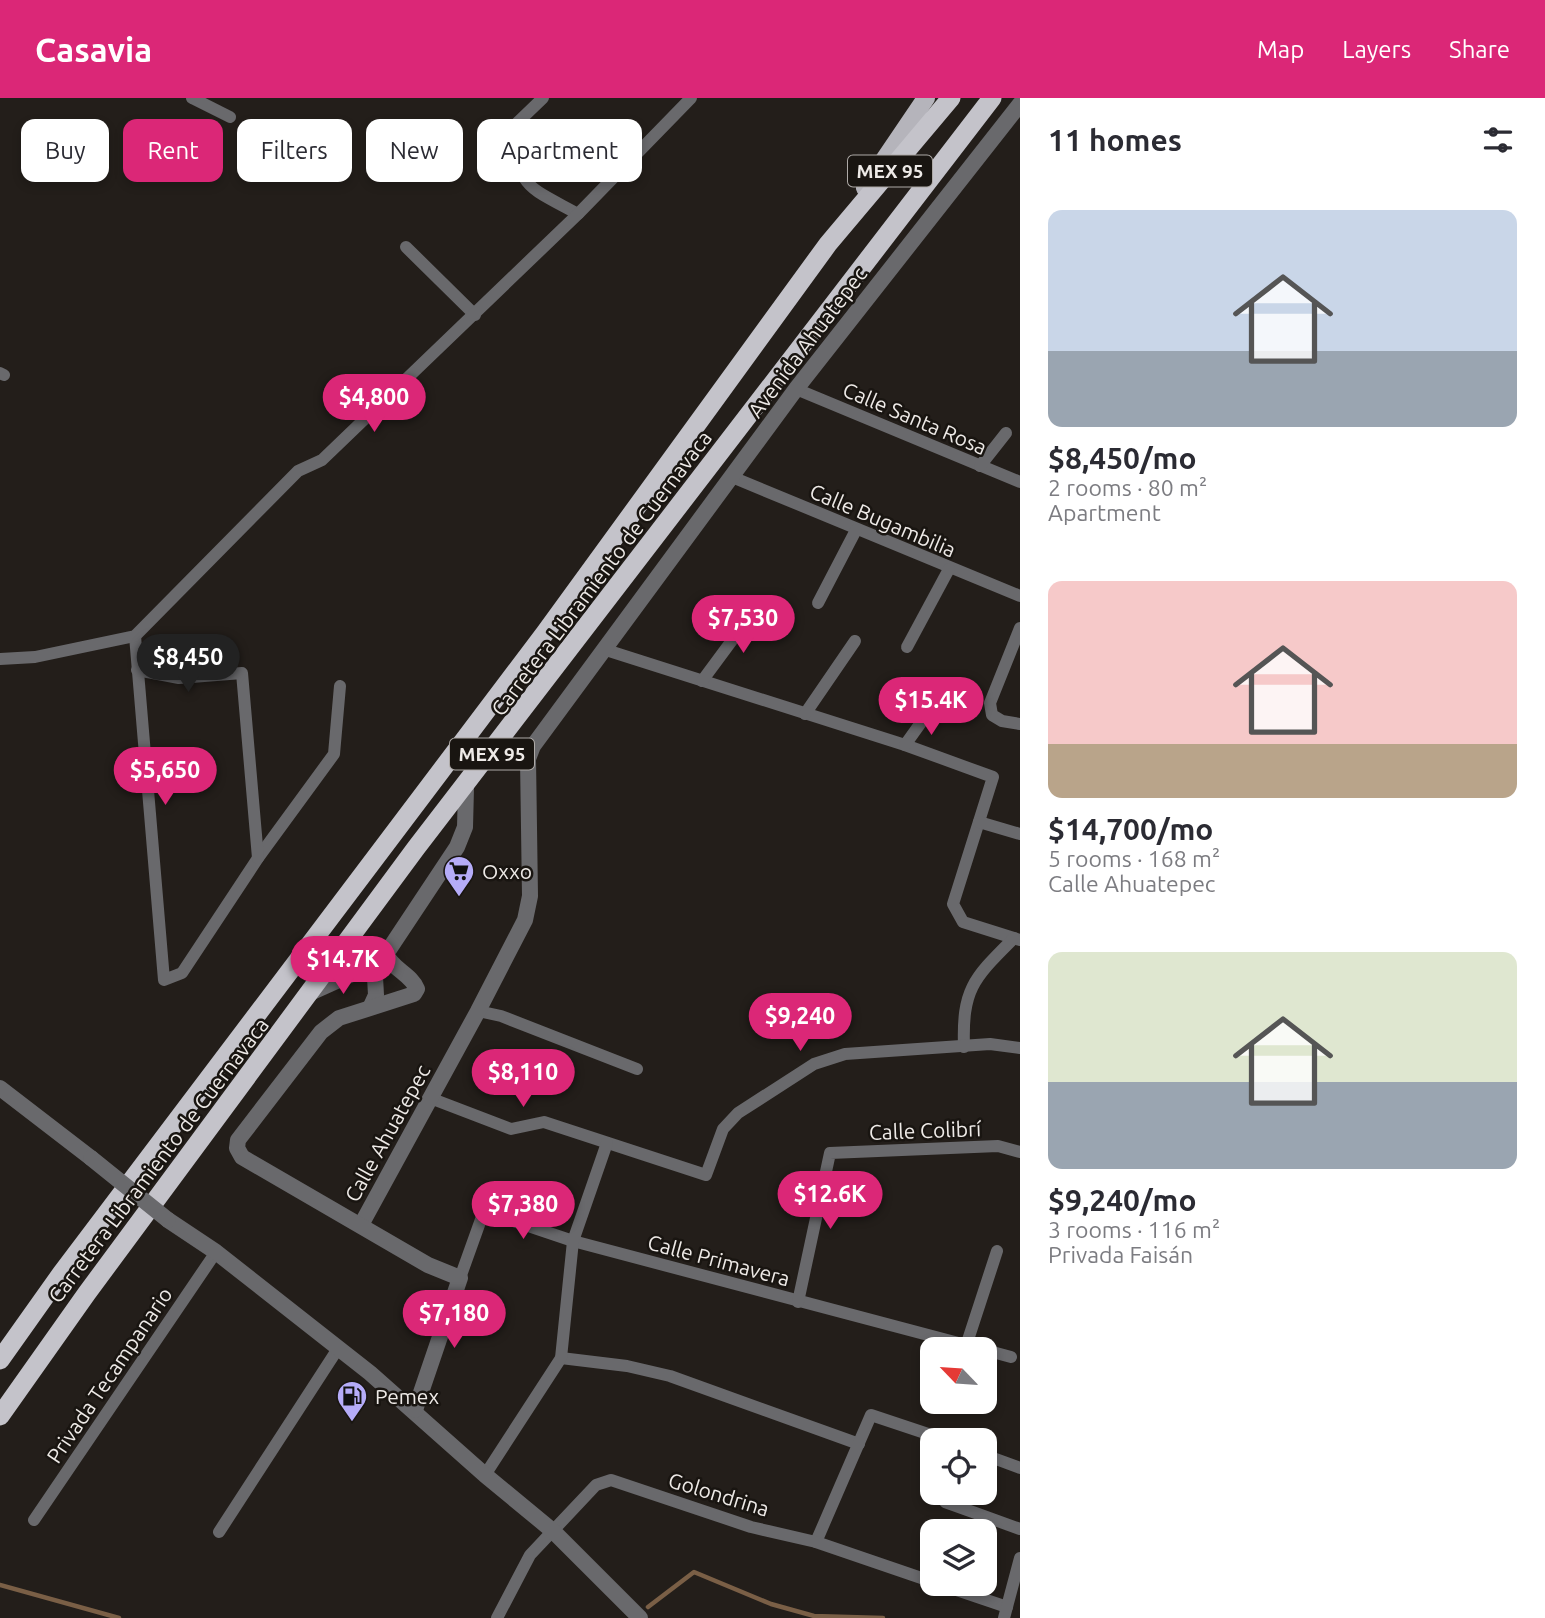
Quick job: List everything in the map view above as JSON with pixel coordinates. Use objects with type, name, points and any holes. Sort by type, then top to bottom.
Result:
[{"type":"highway","name":"Carretera Libramiento de Cuernavaca","points":[[0,1360],[69,1263],[545,633],[828,244],[951,98]]},
{"type":"highway","name":"Carretera Libramiento de Cuernavaca","points":[[0,1416],[87,1293],[416,848],[466,788],[992,98]]},
{"type":"main road","name":"MEX 95","points":[[828,244],[926,98]]},
{"type":"street","points":[[192,98],[230,117]]},
{"type":"street","points":[[543,98],[517,123],[517,162],[521,176],[533,189],[578,214]]},
{"type":"street","points":[[0,659],[35,657],[135,636],[298,471],[322,460],[475,315],[691,98]]},
{"type":"street","name":"Avenida Ahuatepec","points":[[533,746],[796,389],[1020,104]]},
{"type":"street","points":[[406,247],[475,315]]},
{"type":"street","name":"Calle Santa Rosa","points":[[796,389],[1020,482]]},
{"type":"street","points":[[980,466],[1006,433]]},
{"type":"street","name":"Calle Bugambilia","points":[[732,477],[948,569],[1020,596]]},
{"type":"street","points":[[818,603],[856,530]]},
{"type":"street","points":[[907,647],[948,569]]},
{"type":"street","points":[[702,681],[756,608]]},
{"type":"street","points":[[1020,628],[990,703],[992,715],[1002,721],[1020,724]]},
{"type":"street","points":[[135,636],[164,980],[183,973],[258,858],[334,754],[340,686]]},
{"type":"street","points":[[805,714],[855,640]]},
{"type":"street","points":[[606,650],[905,745],[993,777],[953,904],[963,922],[1017,939]]},
{"type":"street","points":[[136,670],[179,678],[242,673],[258,858]]},
{"type":"street","points":[[905,745],[930,710]]},
{"type":"street","name":"Calle Ahuatepec","points":[[360,1224],[478,1011],[524,920],[530,896],[527,759],[533,746]]},
{"type":"street","points":[[371,1006],[414,994],[414,982],[389,962],[386,954],[457,847],[465,827],[466,788]]},
{"type":"street","points":[[979,822],[1020,834]]},
{"type":"street","points":[[964,1047],[963,1014],[970,989],[982,970],[1017,939]]},
{"type":"street","points":[[310,993],[361,970],[375,977],[376,995],[371,1006]]},
{"type":"street","name":"Calle Ahuatepec","points":[[371,1006],[339,1018],[321,1032],[238,1140],[237,1149],[242,1157],[428,1265],[460,1278]]},
{"type":"street","points":[[478,1011],[501,1016],[637,1069]]},
{"type":"street","points":[[430,1098],[511,1129],[544,1122],[706,1175],[723,1129],[738,1113],[814,1064],[845,1054],[990,1044],[1020,1048]]},
{"type":"street","points":[[0,1088],[168,1220],[216,1252],[339,1347],[554,1532],[640,1618]]},
{"type":"street","points":[[485,1475],[561,1358],[573,1241],[607,1143]]},
{"type":"street","name":"Calle Colibrí","points":[[830,1153],[998,1146],[1020,1152]]},
{"type":"street","name":"Calle Primavera","points":[[460,1278],[484,1211],[573,1241],[798,1302],[830,1153]]},
{"type":"street","points":[[969,1337],[997,1251]]},
{"type":"street","name":"Privada Tecampanario","points":[[34,1520],[216,1252]]},
{"type":"street","points":[[415,1410],[460,1278]]},
{"type":"street","points":[[798,1302],[932,1337]]},
{"type":"street","points":[[219,1532],[339,1347]]},
{"type":"street","points":[[998,1354],[1011,1357]]},
{"type":"street","points":[[561,1358],[627,1366],[670,1376],[859,1444]]},
{"type":"street","points":[[816,1542],[872,1415],[920,1431]]},
{"type":"street","points":[[997,1459],[1020,1468]]},
{"type":"street","name":"Golondrina","points":[[554,1532],[596,1485],[611,1480],[751,1527],[816,1542],[920,1578]]},
{"type":"street","points":[[953,1505],[1020,1529]]},
{"type":"street","points":[[497,1618],[530,1555],[554,1532]]},
{"type":"street","points":[[966,1596],[1005,1613],[1020,1558]]},
{"type":"waterway","points":[[648,1607],[694,1572],[771,1604],[814,1616],[883,1618]]},
{"type":"waterway","points":[[0,1585],[119,1618]]},
{"type":"place","name":"Oxxo","points":[[459,898]]},
{"type":"place","name":"Pemex","points":[[352,1423]]}]
